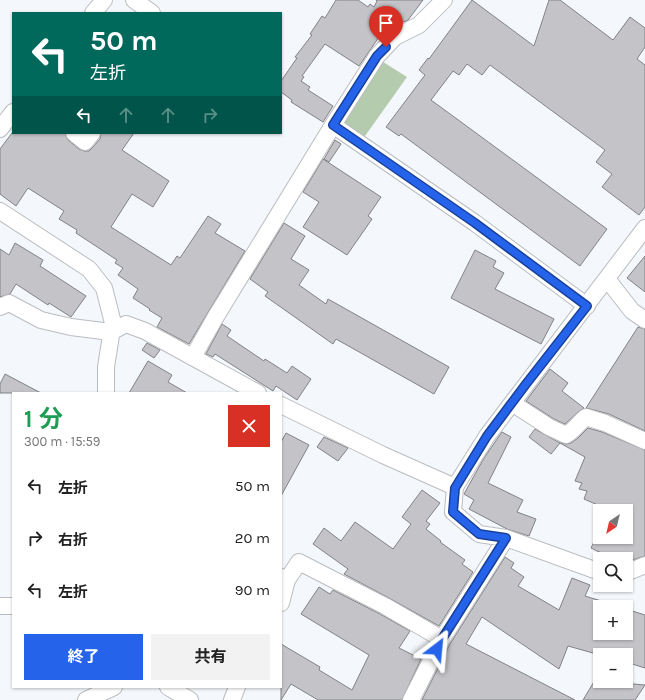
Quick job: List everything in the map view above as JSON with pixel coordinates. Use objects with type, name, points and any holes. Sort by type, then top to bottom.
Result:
[{"type":"street","points":[[94,12],[104,0]]},
{"type":"street","points":[[134,0],[151,12]]},
{"type":"street","points":[[193,357],[215,318],[377,56],[395,38],[419,24],[444,0]]},
{"type":"street","points":[[0,129],[12,113]]},
{"type":"street","points":[[333,125],[475,223],[587,306]]},
{"type":"street","points":[[75,134],[85,142],[91,134]]},
{"type":"street","points":[[0,211],[90,269],[104,288],[112,323],[106,367],[106,392]]},
{"type":"street","points":[[593,569],[506,538],[479,534],[453,512],[455,488],[487,436],[645,228]]},
{"type":"street","points":[[607,279],[632,311],[645,320]]},
{"type":"street","points":[[0,307],[9,303],[41,320],[71,327],[111,332],[126,324],[145,331],[256,392]]},
{"type":"street","points":[[512,403],[549,427],[566,435],[586,417],[605,422],[645,441]]},
{"type":"street","points":[[282,405],[383,455],[455,488]]},
{"type":"street","points":[[411,700],[442,639],[506,538]]},
{"type":"street","points":[[282,595],[284,578],[299,562],[385,606],[442,639]]},
{"type":"street","points":[[633,570],[645,565]]},
{"type":"street","points":[[0,606],[12,606]]},
{"type":"street","points":[[79,688],[81,700]]},
{"type":"street","points":[[86,700],[112,688]]},
{"type":"street","points":[[170,688],[190,700]]},
{"type":"street","points":[[232,700],[237,688]]},
{"type":"green space","points":[[380,60],[407,77],[360,143],[333,125]]},
{"type":"building","points":[[336,0],[358,0],[368,7],[370,4],[374,7],[377,1],[376,0],[423,0],[408,20],[404,22],[397,16],[381,38],[379,37],[359,66],[325,44],[302,76],[304,77],[301,81],[310,87],[308,90],[333,106],[323,122],[291,102],[292,100],[282,93],[282,80],[297,58],[295,57],[312,35],[310,34],[322,16],[325,18]]},
{"type":"building","points":[[472,0],[534,46],[549,0],[560,0],[613,40],[630,17],[645,28],[645,47],[637,59],[645,65],[645,207],[639,215],[602,187],[612,174],[596,162],[605,150],[490,65],[482,75],[467,64],[459,75],[453,71],[431,100],[607,229],[580,266],[401,134],[399,136],[386,127],[425,75],[419,70],[428,58],[429,59]]},
{"type":"building","points":[[12,133],[65,134],[68,140],[84,151],[89,151],[100,139],[101,134],[133,134],[122,150],[169,181],[153,207],[132,194],[111,227],[171,265],[177,256],[180,258],[208,216],[221,224],[215,233],[245,251],[189,344],[157,327],[162,318],[133,298],[138,289],[118,275],[123,268],[115,263],[117,260],[76,233],[77,230],[59,219],[64,211],[28,188],[16,206],[0,194],[0,149]]},
{"type":"building","points":[[335,140],[341,144],[329,162],[324,159]]},
{"type":"building","points":[[323,159],[381,197],[368,216],[372,219],[347,255],[303,227],[319,202],[303,192]]},
{"type":"building","points":[[284,223],[305,236],[291,259],[309,270],[299,285],[326,304],[328,299],[449,367],[434,394],[336,339],[333,344],[265,296],[268,292],[250,279]]},
{"type":"building","points":[[15,243],[43,260],[40,266],[86,296],[71,317],[49,303],[48,305],[16,284],[10,294],[0,297],[0,249],[9,255]]},
{"type":"building","points":[[475,250],[496,261],[493,267],[504,273],[495,289],[554,319],[541,344],[451,298]]},
{"type":"building","points":[[645,256],[645,292],[627,278]]},
{"type":"building","points":[[222,324],[231,330],[227,336],[264,361],[265,359],[287,373],[292,366],[311,379],[297,400],[276,386],[273,391],[215,354],[213,357],[206,354]]},
{"type":"building","points":[[638,327],[645,329],[645,431],[609,414],[586,408]]},
{"type":"building","points":[[147,343],[160,350],[154,358],[142,350]]},
{"type":"building","points":[[148,361],[172,375],[168,382],[185,392],[130,392]]},
{"type":"building","points":[[550,369],[568,383],[562,391],[584,408],[565,424],[554,419],[526,401]]},
{"type":"building","points":[[5,374],[39,392],[0,393],[0,384]]},
{"type":"building","points":[[588,428],[602,432],[645,450],[645,556],[633,560],[633,552],[599,552],[591,548],[593,544],[633,544],[633,504],[595,504],[584,499],[587,491],[579,489],[582,483],[575,481],[585,457],[560,443],[571,443]]},
{"type":"building","points":[[535,429],[560,443],[551,454],[529,437]]},
{"type":"building","points":[[502,432],[511,437],[488,483],[523,500],[517,512],[536,519],[529,536],[507,529],[469,509],[474,500],[464,494],[484,458]]},
{"type":"building","points":[[286,433],[309,445],[282,494],[282,440]]},
{"type":"building","points":[[324,437],[348,448],[338,461],[317,447]]},
{"type":"building","points":[[422,490],[440,503],[426,521],[430,524],[426,529],[441,541],[440,542],[465,560],[462,564],[473,572],[439,626],[344,574],[348,569],[313,544],[324,528],[341,541],[355,522],[393,549],[411,524],[402,517]]},
{"type":"building","points":[[505,557],[514,563],[511,568],[524,577],[518,586],[559,610],[572,578],[590,585],[585,596],[598,600],[593,600],[593,640],[633,640],[633,611],[645,615],[645,668],[633,664],[633,648],[593,648],[593,653],[568,646],[559,669],[482,617],[466,644],[575,700],[422,700],[450,644]]},
{"type":"building","points":[[319,587],[330,594],[333,590],[410,631],[399,648],[421,659],[402,700],[318,700],[291,684],[281,700],[282,645],[320,667],[319,670],[352,690],[369,655],[301,614]]},
{"type":"building","points":[[593,683],[593,688],[633,688],[633,684],[645,685],[635,700],[583,700]]},
{"type":"route","points":[[386,47],[377,56],[333,125],[475,223],[587,306],[487,436],[455,488],[453,512],[479,534],[506,538],[437,649]]}]
